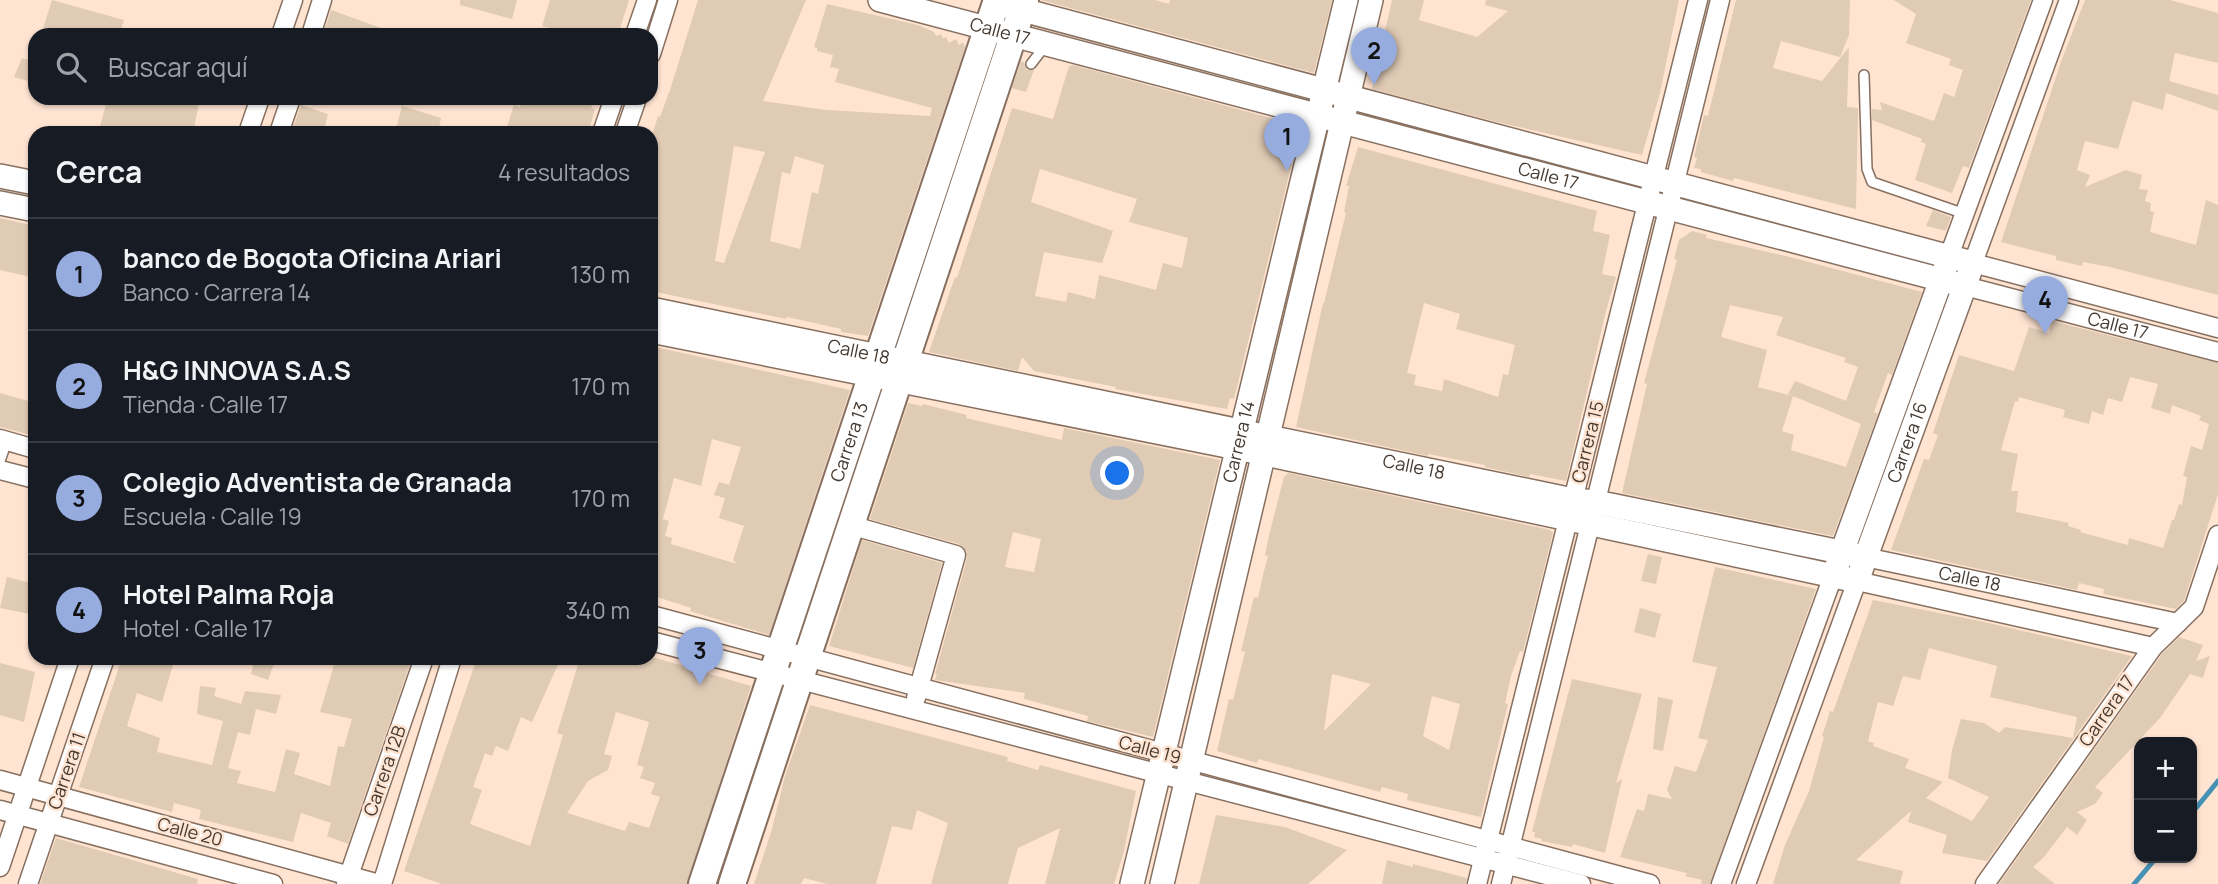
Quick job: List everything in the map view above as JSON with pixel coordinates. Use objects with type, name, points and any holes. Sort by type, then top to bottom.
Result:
[{"type":"main road","name":"Carrera 13","points":[[732,884],[850,525],[888,368],[993,1]]},
{"type":"main road","name":"Carrera 13","points":[[702,884],[777,661],[888,368],[996,98],[1023,5]]},
{"type":"street","points":[[283,28],[293,0]]},
{"type":"street","points":[[313,28],[322,0]]},
{"type":"street","points":[[637,28],[647,0]]},
{"type":"street","points":[[658,32],[668,0]]},
{"type":"street","name":"Calle 17","points":[[880,0],[2218,352]]},
{"type":"street","name":"Carrera 14","points":[[1132,884],[1346,0]]},
{"type":"street","name":"Carrera 14","points":[[1162,884],[1371,0]]},
{"type":"street","name":"Carrera 15","points":[[1478,884],[1582,511],[1664,180],[1698,0]]},
{"type":"street","name":"Carrera 15","points":[[1664,180],[1720,0]]},
{"type":"street","name":"Carrera 16","points":[[1721,884],[2043,0]]},
{"type":"street","name":"Carrera 16","points":[[1746,884],[2069,0]]},
{"type":"street","name":"Calle 17","points":[[993,1],[1023,5],[1349,97],[2218,328]]},
{"type":"street","points":[[250,126],[258,105]]},
{"type":"street","points":[[281,126],[289,105]]},
{"type":"street","points":[[604,126],[612,105]]},
{"type":"street","points":[[627,126],[635,105]]},
{"type":"street","points":[[0,176],[28,182]]},
{"type":"street","points":[[0,203],[28,209]]},
{"type":"street","points":[[1786,238],[1798,216]]},
{"type":"street","name":"Calle 18","points":[[658,311],[888,368],[1582,511],[1866,557],[2178,623]]},
{"type":"street","name":"Calle 18","points":[[658,332],[888,368]]},
{"type":"street","points":[[4,440],[28,447]]},
{"type":"street","points":[[0,470],[28,477]]},
{"type":"street","points":[[1226,498],[1253,503]]},
{"type":"street","name":"Carrera 15","points":[[1501,884],[1582,511]]},
{"type":"street","name":"Calle 18","points":[[1582,511],[1833,576],[2153,647]]},
{"type":"street","points":[[850,525],[956,555],[913,709]]},
{"type":"street","name":"Carrera 17","points":[[1985,884],[2153,647],[2194,607],[2218,535]]},
{"type":"street","name":"Calle 19","points":[[658,618],[913,709],[1005,733],[1161,763]]},
{"type":"street","points":[[1195,624],[1223,630]]},
{"type":"street","name":"Calle 19","points":[[658,641],[777,661]]},
{"type":"street","name":"Carrera 11","points":[[0,867],[9,812],[26,787],[68,665]]},
{"type":"street","name":"Carrera 11","points":[[28,884],[103,665]]},
{"type":"street","name":"Carrera 12B","points":[[347,880],[422,665]]},
{"type":"street","name":"Carrera 12B","points":[[381,884],[450,665]]},
{"type":"street","name":"Calle 19","points":[[803,668],[919,687],[1011,712],[1363,827],[1581,884]]},
{"type":"street","points":[[1005,733],[1011,712]]},
{"type":"street","name":"Calle 19","points":[[1189,771],[1367,808],[1650,884]]},
{"type":"street","name":"Calle 20","points":[[0,780],[347,880],[381,884]]},
{"type":"street","points":[[1363,827],[1367,808]]},
{"type":"street","name":"Calle 20","points":[[9,812],[273,884]]},
{"type":"lane","points":[[1031,64],[1047,44]]},
{"type":"lane","points":[[1864,75],[1867,169],[1872,182],[1965,214]]},
{"type":"lane","points":[[0,461],[4,440]]},
{"type":"building","points":[[52,0],[124,20],[121,28],[43,28]]},
{"type":"building","points":[[460,0],[517,0],[512,19],[460,5]]},
{"type":"building","points":[[550,0],[629,0],[620,28],[542,26]]},
{"type":"building","points":[[698,0],[806,0],[763,101],[826,110],[930,116],[932,108],[835,82],[839,69],[830,67],[833,55],[817,51],[814,47],[827,4],[918,25],[934,32],[936,36],[941,34],[949,43],[956,39],[959,45],[963,42],[965,47],[868,336],[658,292],[658,126],[655,126],[658,116],[660,117]],"holes":[[[734,146],[765,152],[724,263],[715,261]],[[795,156],[824,165],[818,194],[812,192],[800,249],[770,241],[782,172],[790,174]]]},
{"type":"building","points":[[1040,0],[1155,0],[1169,4],[1170,0],[1332,0],[1314,73]]},
{"type":"building","points":[[1392,0],[1424,0],[1419,20],[1477,37],[1508,11],[1485,5],[1486,0],[1679,0],[1660,93],[1642,155],[1497,122],[1372,89]]},
{"type":"building","points":[[1736,0],[1850,0],[1849,35],[1840,57],[1781,41],[1773,68],[1822,81],[1849,47],[1847,107],[1858,108],[1856,209],[1734,178],[1733,181],[1694,168],[1704,115],[1708,116]]},
{"type":"building","points":[[1894,0],[2031,0],[1969,168],[1963,166],[1952,193],[1915,180],[1926,144],[1921,142],[1922,139],[1872,120],[1872,109],[1882,110],[1880,102],[1934,121],[1944,93],[1954,97],[1963,70],[1949,65],[1951,59],[1906,43],[1916,14]]},
{"type":"building","points":[[2085,0],[2170,0],[2218,13],[2218,63],[2175,53],[2169,81],[2218,95],[2218,111],[2166,93],[2163,110],[2133,101],[2118,149],[2085,141],[2077,170],[2090,175],[2085,187],[2126,170],[2142,175],[2139,189],[2148,190],[2145,201],[2151,203],[2150,211],[2154,212],[2150,232],[2196,245],[2206,200],[2218,205],[2218,295],[2110,267],[2083,262],[2082,266],[2056,260],[2056,256],[2001,242],[2062,59]]},
{"type":"building","points":[[331,10],[381,28],[325,28]]},
{"type":"building","points":[[22,58],[28,60],[28,81],[14,77]]},
{"type":"building","points":[[1021,61],[1027,70],[1034,70],[1026,92],[1012,88]]},
{"type":"building","points":[[1069,66],[1301,126],[1234,399],[1230,398],[1227,409],[1034,371],[1022,357],[1018,371],[929,352],[955,277],[957,278],[1012,108],[1053,119]],"holes":[[[1040,169],[1137,199],[1129,222],[1188,238],[1182,268],[1163,263],[1156,290],[1099,275],[1095,299],[1068,292],[1066,302],[1035,296],[1044,252],[1102,263],[1113,231],[1031,202]]]},
{"type":"building","points":[[106,105],[199,105],[194,126],[100,126]]},
{"type":"building","points":[[301,105],[328,114],[325,126],[294,126]]},
{"type":"building","points":[[514,105],[592,105],[591,108],[595,109],[590,126],[507,126]]},
{"type":"building","points":[[402,106],[441,118],[439,126],[397,126]]},
{"type":"building","points":[[1358,147],[1597,211],[1593,231],[1610,235],[1602,274],[1616,277],[1566,481],[1530,474],[1529,477],[1485,465],[1428,456],[1296,427],[1346,213],[1349,186],[1346,186]],"holes":[[[1424,303],[1460,314],[1456,329],[1515,345],[1508,375],[1503,374],[1498,397],[1444,379],[1442,391],[1414,385],[1416,375],[1407,373]]]},
{"type":"building","points":[[1933,210],[1951,217],[1946,231],[1926,226]]},
{"type":"building","points":[[0,218],[28,224],[28,276],[0,270]]},
{"type":"building","points":[[1692,231],[1707,235],[1706,238],[1922,292],[1892,375],[1888,373],[1874,412],[1878,414],[1833,536],[1622,493],[1647,384],[1644,383],[1677,260],[1674,259],[1679,240]],"holes":[[[1730,305],[1783,317],[1776,335],[1846,358],[1844,362],[1858,367],[1846,401],[1795,381],[1788,394],[1793,396],[1758,387],[1767,350],[1721,337]],[[1793,396],[1861,424],[1846,467],[1791,450],[1794,435],[1782,431]]]},
{"type":"building","points":[[2052,321],[2218,363],[2218,494],[2184,601],[2176,609],[2103,594],[2104,589],[2079,583],[2077,590],[1891,550],[1924,459],[1929,460],[1938,435],[1933,433],[1959,355],[2014,371],[2029,327],[2049,333]],"holes":[[[2130,377],[2158,384],[2151,408],[2170,414],[2172,405],[2201,416],[2199,420],[2209,424],[2202,450],[2191,446],[2183,476],[2187,477],[2182,505],[2179,504],[2163,548],[2129,538],[2128,545],[2080,532],[2081,530],[2068,526],[2069,523],[2016,512],[2018,491],[2011,491],[2018,454],[2001,450],[2015,401],[2018,402],[2019,397],[2065,410],[2063,417],[2089,424],[2092,411],[2103,415],[2108,398],[2122,402]]]},
{"type":"building","points":[[658,348],[850,390],[769,635],[690,611],[691,608],[658,597]],"holes":[[[712,439],[741,447],[729,485],[719,482],[714,495],[725,498],[719,518],[744,526],[733,560],[737,564],[671,544],[672,538],[665,536],[669,521],[663,519],[674,478],[701,486]]]},
{"type":"building","points":[[0,393],[28,401],[28,434],[0,427]]},
{"type":"building","points":[[908,403],[923,404],[967,415],[966,418],[1062,440],[1064,428],[1220,460],[1153,737],[1087,721],[1088,716],[1024,699],[1025,693],[935,680],[967,552],[959,544],[870,519]],"holes":[[[1013,532],[1041,539],[1034,572],[1005,567]]]},
{"type":"building","points":[[1288,473],[1550,530],[1553,533],[1523,652],[1520,651],[1511,676],[1505,703],[1508,704],[1481,817],[1407,800],[1408,794],[1382,787],[1380,792],[1258,759],[1257,763],[1217,751],[1229,699],[1233,700],[1245,652],[1241,651],[1254,597],[1258,598],[1268,556],[1265,555],[1269,535],[1284,477]],"holes":[[[1332,674],[1371,684],[1324,731]],[[1432,696],[1460,704],[1449,750],[1423,736]]]},
{"type":"building","points":[[862,540],[942,563],[913,668],[829,646]]},
{"type":"building","points":[[1648,554],[1662,557],[1656,584],[1641,581]]},
{"type":"building","points":[[1715,567],[1816,589],[1710,884],[1701,884],[1702,880],[1685,876],[1687,873],[1620,857],[1637,809],[1644,811],[1648,794],[1672,799],[1667,790],[1675,766],[1696,772],[1708,740],[1698,738],[1717,667],[1692,662]]},
{"type":"building","points":[[7,577],[28,582],[28,614],[0,608]]},
{"type":"building","points":[[1873,600],[2132,656],[1987,861],[1942,853],[1947,835],[1908,822],[1911,811],[1856,860],[1903,871],[1900,884],[1773,884],[1785,845],[1809,791],[1824,737],[1822,736],[1830,711],[1833,712]],"holes":[[[1929,648],[1997,666],[1990,697],[2077,717],[2073,738],[2005,727],[1999,733],[1984,723],[1961,719],[1952,750],[1948,778],[1989,797],[1972,821],[1926,798],[1943,782],[1905,768],[1909,759],[1873,746],[1874,743],[1868,741],[1878,702],[1893,706],[1903,676],[1920,680]]]},
{"type":"building","points":[[1640,608],[1661,614],[1655,638],[1634,632]]},
{"type":"building","points":[[2179,637],[2203,645],[2196,661],[2210,656],[2203,678],[2190,674],[2160,718],[2142,737],[2134,737],[2134,746],[2095,787],[2103,793],[2095,804],[2077,812],[2087,820],[2077,835],[2067,827],[2033,867],[2055,884],[1999,884],[2162,654]]},
{"type":"building","points":[[658,659],[751,686],[687,884],[442,884],[404,871],[475,665],[558,665],[532,722],[521,717],[508,751],[496,746],[492,756],[485,753],[473,787],[482,790],[470,824],[530,846],[563,735],[557,733],[578,665],[658,665]],"holes":[[[616,712],[649,722],[637,765],[644,767],[640,778],[655,783],[651,794],[660,797],[649,828],[629,822],[625,831],[567,813],[588,781],[608,770],[612,756],[604,754]]]},
{"type":"building","points":[[0,663],[35,672],[24,722],[0,715]]},
{"type":"building","points":[[120,665],[173,665],[162,702],[137,693],[127,726],[160,738],[157,752],[212,765],[223,721],[197,714],[200,686],[216,688],[214,696],[241,704],[245,691],[281,695],[276,714],[256,709],[250,735],[238,732],[228,768],[241,771],[237,783],[275,792],[286,749],[300,753],[294,774],[330,786],[338,746],[344,747],[352,719],[320,712],[334,665],[410,665],[348,844],[327,836],[331,823],[301,813],[293,842],[199,819],[201,810],[174,803],[172,812],[79,787]]},
{"type":"building","points":[[253,665],[273,665],[268,680],[251,674]]},
{"type":"building","points":[[1572,679],[1642,694],[1616,783],[1622,779],[1605,853],[1573,844],[1572,847],[1541,841],[1542,839],[1534,837],[1535,832],[1532,832]]},
{"type":"building","points":[[1658,697],[1673,700],[1663,751],[1653,749]]},
{"type":"building","points":[[810,705],[1008,757],[1007,761],[1038,770],[1040,765],[1136,791],[1124,851],[1114,884],[1045,884],[1060,828],[1018,848],[1008,884],[931,884],[948,823],[917,810],[912,830],[892,826],[876,884],[827,884],[804,878],[801,884],[754,884],[772,829],[785,776]]},
{"type":"building","points":[[1216,815],[1285,827],[1347,850],[1308,884],[1199,884]]},
{"type":"building","points":[[56,838],[198,879],[197,884],[40,884]]},
{"type":"building","points":[[1387,860],[1467,878],[1466,884],[1382,884]]},
{"type":"waterway","points":[[2197,807],[2218,781]]},
{"type":"waterway","points":[[2134,884],[2152,863]]},
{"type":"place","name":"H&G INNOVA S.A.S","points":[[1374,85]]},
{"type":"place","name":"banco de Bogota Oficina Ariari","points":[[1287,171]]},
{"type":"place","name":"Hotel Palma Roja","points":[[2045,334]]},
{"type":"place","name":"Colegio Adventista de Granada","points":[[700,685]]}]
